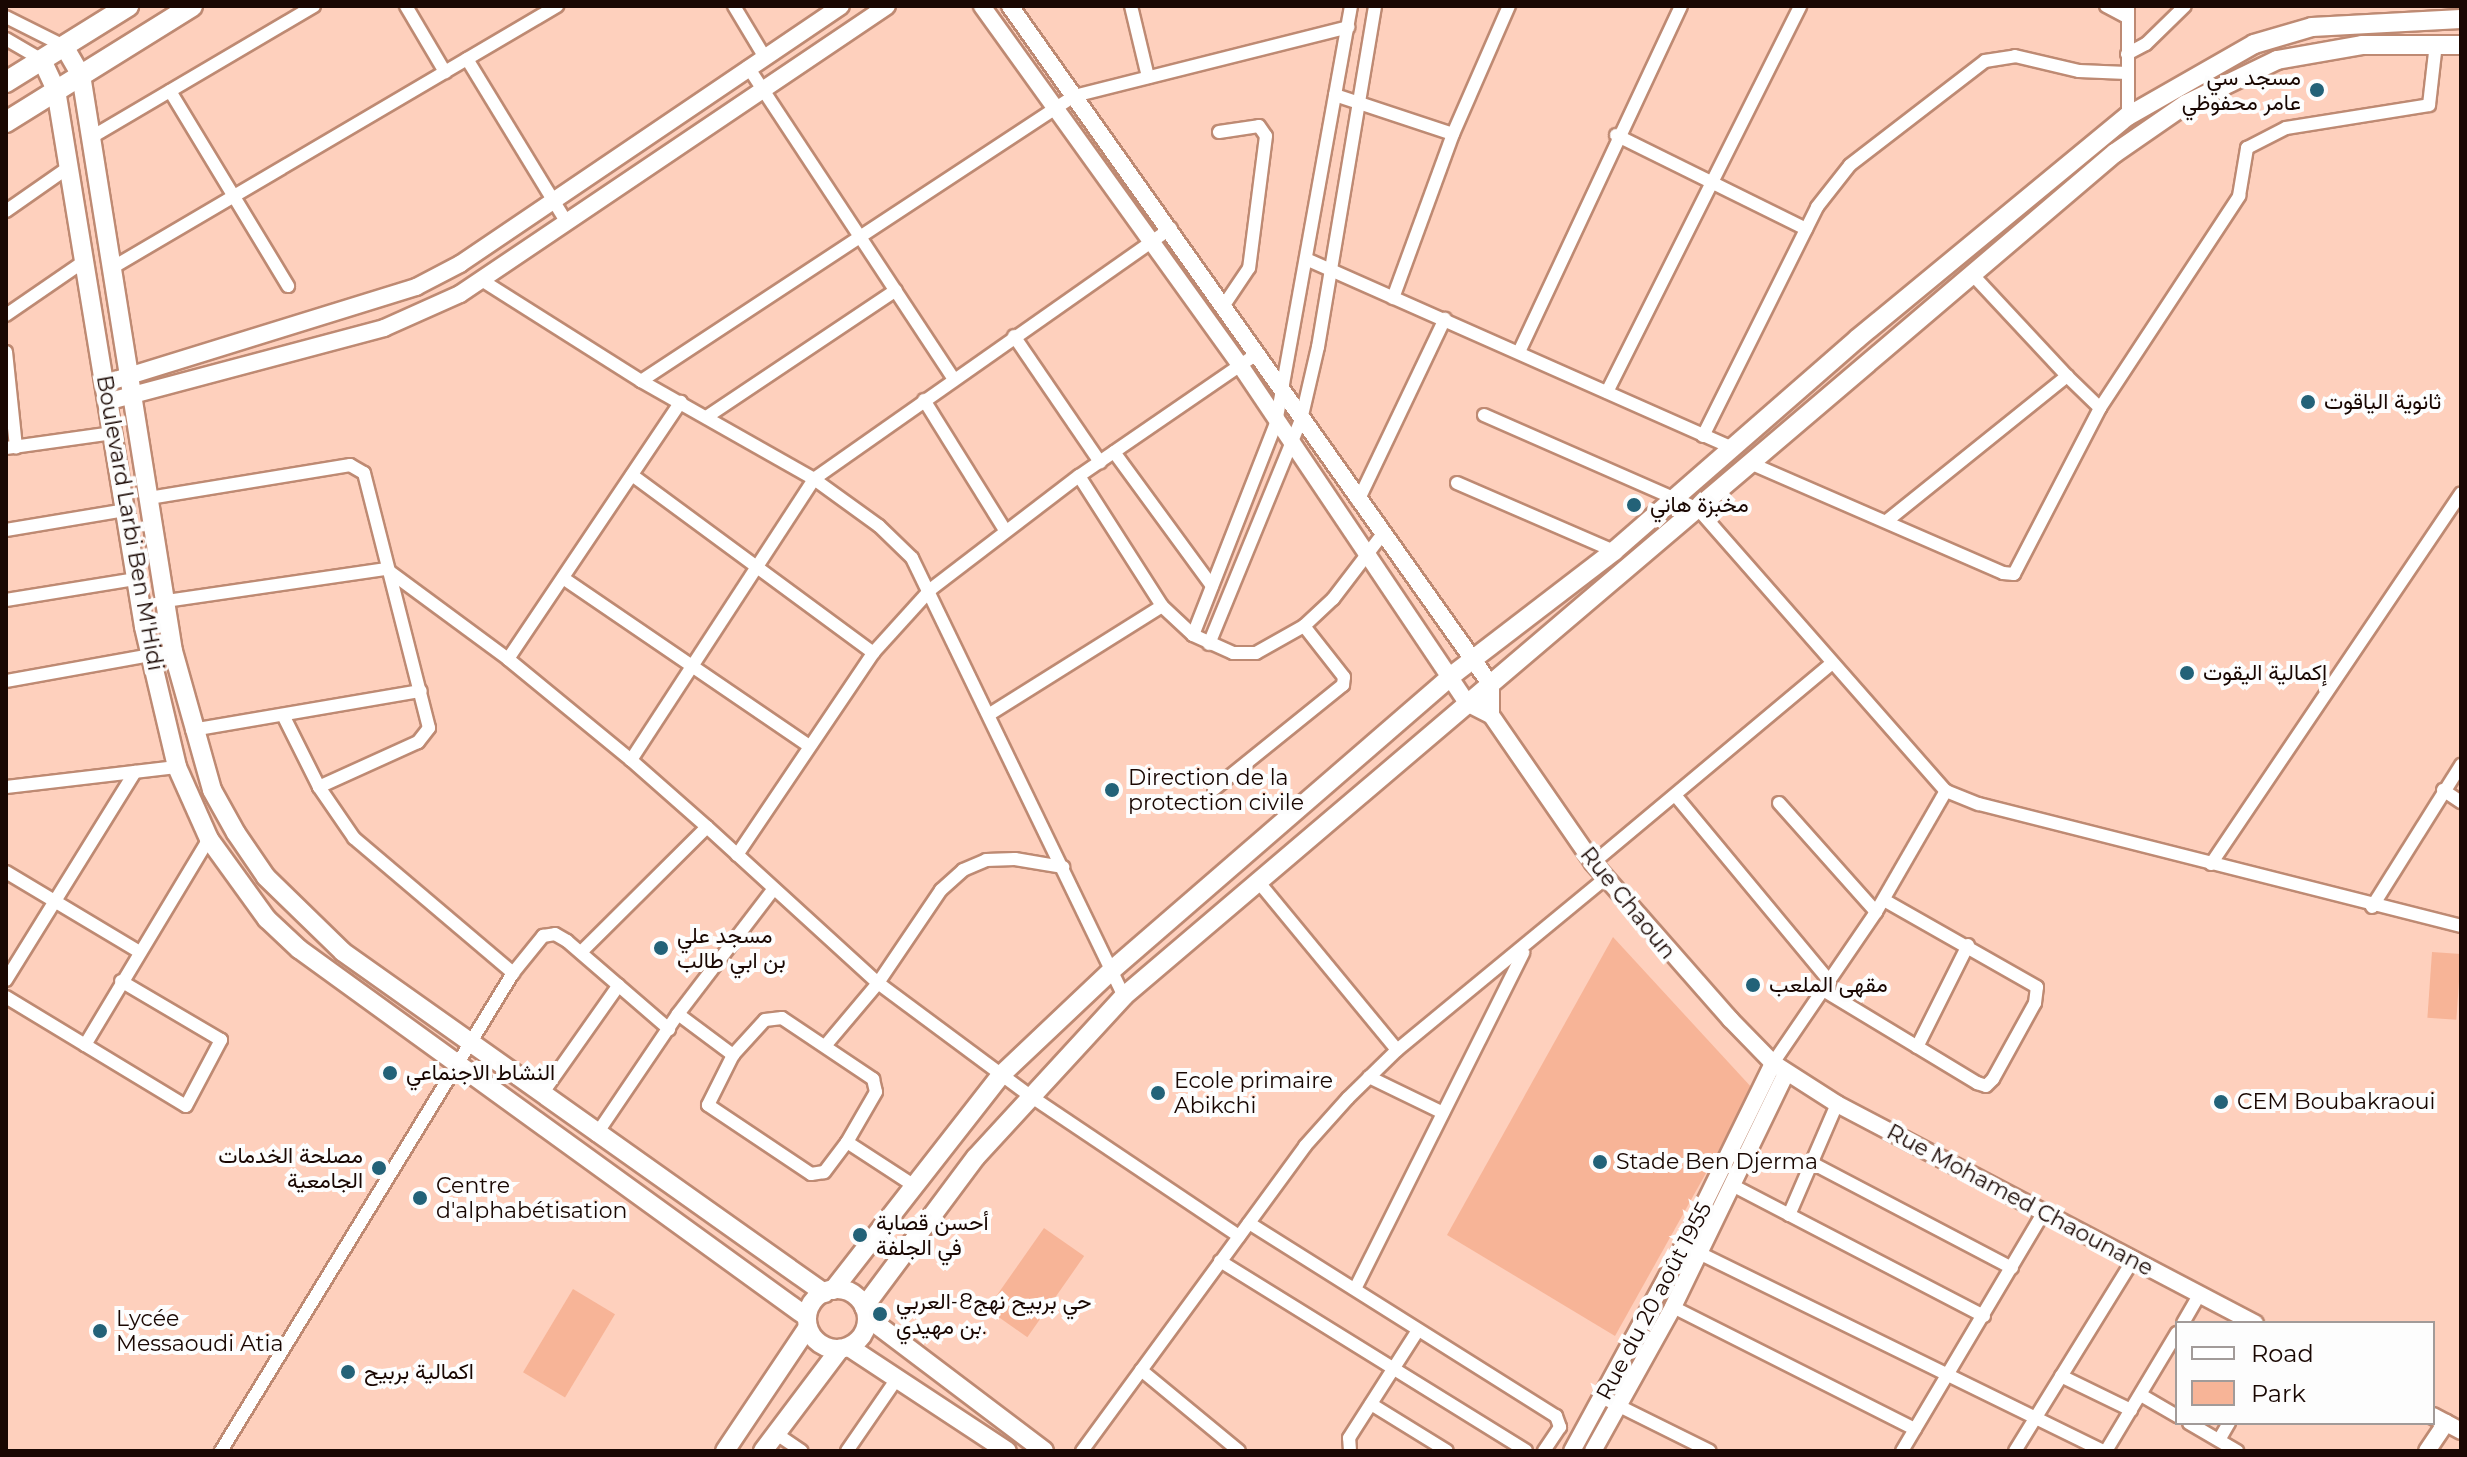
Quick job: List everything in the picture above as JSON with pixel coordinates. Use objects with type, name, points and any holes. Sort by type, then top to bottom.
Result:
[{"type":"highway","points":[[6,82],[128,6]]},
{"type":"highway","points":[[6,122],[192,6]]},
{"type":"main road","points":[[725,1451],[829,1291],[1001,1075],[1112,970],[1450,677],[1614,551],[2128,116],[2242,50],[2297,31],[2367,20],[2461,19]]},
{"type":"main road","points":[[763,1451],[844,1348],[863,1335],[866,1312],[1029,1095],[1124,996],[2115,153],[2229,80],[2322,50],[2461,45]]},
{"type":"main road","points":[[64,46],[81,75],[173,651],[192,730],[212,790],[266,877],[343,952],[596,1135],[829,1291],[852,1293],[866,1312],[1044,1451]]},
{"type":"main road","name":"Boulevard Larbi Ben M'Hidi","points":[[42,60],[56,90],[151,656],[177,767],[209,839],[285,937],[808,1322]]},
{"type":"main road","points":[[808,1322],[816,1341],[844,1348],[898,1377],[1007,1451]]},
{"type":"street","points":[[90,138],[314,6]]},
{"type":"street","points":[[406,6],[445,72]]},
{"type":"street","points":[[110,269],[557,6]]},
{"type":"street","points":[[734,6],[764,56]]},
{"type":"street","points":[[108,392],[128,376],[416,287],[460,264],[841,6]]},
{"type":"street","points":[[108,392],[132,395],[384,328],[483,281],[566,221],[887,6]]},
{"type":"street","points":[[982,6],[1240,365],[1292,448],[1467,703]]},
{"type":"street","points":[[1010,6],[1171,228],[1301,420],[1491,685],[1491,715]]},
{"type":"street","points":[[1131,6],[1148,77]]},
{"type":"street","points":[[1193,635],[1276,423],[1351,6]]},
{"type":"street","points":[[1209,644],[1301,420],[1331,270],[1375,6]]},
{"type":"street","points":[[1393,298],[1453,134],[1509,6]]},
{"type":"street","points":[[1519,352],[1616,135],[1681,6]]},
{"type":"street","points":[[1607,392],[1800,6]]},
{"type":"street","points":[[2106,6],[2127,11],[2128,116]]},
{"type":"street","points":[[2127,54],[2146,44],[2185,6]]},
{"type":"street","points":[[6,17],[64,46]]},
{"type":"street","points":[[641,381],[1054,106],[1074,96],[1348,27]]},
{"type":"street","points":[[6,39],[42,60]]},
{"type":"street","points":[[1750,463],[1888,520],[2003,573],[2014,574],[2100,408],[2233,206],[2243,182],[2242,163],[2253,141],[2286,128],[2429,105],[2436,44]]},
{"type":"street","points":[[1703,436],[1806,229],[1829,188],[1850,165],[1985,61],[2015,56],[2079,71],[2127,73]]},
{"type":"street","points":[[467,59],[566,221]]},
{"type":"street","points":[[748,67],[954,379]]},
{"type":"street","points":[[170,91],[288,286]]},
{"type":"street","points":[[1335,95],[1453,134]]},
{"type":"street","points":[[1219,132],[1259,126],[1266,136],[1249,268],[1224,305]]},
{"type":"street","points":[[1616,135],[1713,179],[1806,229]]},
{"type":"street","points":[[6,211],[69,167]]},
{"type":"street","points":[[631,760],[814,479],[1171,228]]},
{"type":"street","points":[[1306,259],[1732,448]]},
{"type":"street","points":[[6,315],[86,260]]},
{"type":"street","points":[[1971,273],[2100,408]]},
{"type":"street","points":[[483,281],[641,381],[708,416],[814,479],[879,526],[912,558],[931,589],[1124,996]]},
{"type":"street","points":[[708,416],[896,290]]},
{"type":"street","points":[[1358,501],[1445,319]]},
{"type":"street","points":[[1014,336],[1100,462]]},
{"type":"street","points":[[6,352],[11,448],[113,433]]},
{"type":"street","points":[[737,855],[873,653],[931,589],[1079,476],[1258,353]]},
{"type":"street","points":[[1888,520],[2067,376]]},
{"type":"street","points":[[924,400],[1005,530]]},
{"type":"street","points":[[508,659],[681,402]]},
{"type":"street","points":[[1484,415],[1698,509],[1946,791],[2372,907],[2461,926]]},
{"type":"street","points":[[1114,452],[1212,586]]},
{"type":"street","points":[[149,498],[357,466],[369,488],[386,569],[429,728],[426,736],[319,787]]},
{"type":"street","points":[[632,475],[758,565],[873,653]]},
{"type":"street","points":[[1079,476],[1162,606],[1193,635],[1209,644],[1256,653],[1304,626],[1382,535]]},
{"type":"street","points":[[1457,483],[1614,551]]},
{"type":"street","points":[[2211,864],[2461,493]]},
{"type":"street","points":[[6,530],[126,510]]},
{"type":"street","points":[[166,601],[386,569],[508,659],[631,760],[707,827],[772,891],[878,983],[1029,1095],[1239,1236]]},
{"type":"street","points":[[563,578],[809,746]]},
{"type":"street","points":[[6,600],[136,579]]},
{"type":"street","points":[[990,714],[1162,606]]},
{"type":"street","points":[[1214,789],[1343,685],[1344,677],[1304,626]]},
{"type":"street","points":[[6,681],[173,651]]},
{"type":"street","points":[[1593,863],[1832,663]]},
{"type":"street","points":[[192,730],[421,691]]},
{"type":"street","name":"Rue Chaoun","points":[[1467,703],[1491,715],[1593,863],[1780,1068]]},
{"type":"street","points":[[283,715],[319,787],[376,860],[513,973]]},
{"type":"street","points":[[2372,907],[2461,765]]},
{"type":"street","points":[[6,787],[177,767]]},
{"type":"street","points":[[6,980],[135,772]]},
{"type":"street","points":[[2443,790],[2461,802]]},
{"type":"street","points":[[1780,1068],[1884,900],[1946,791]]},
{"type":"street","points":[[1675,795],[1828,987],[1917,1047],[1986,1086],[2035,1003],[2037,987],[2028,977],[1884,900]]},
{"type":"street","points":[[1779,803],[1876,912]]},
{"type":"street","points":[[581,952],[707,827]]},
{"type":"street","points":[[85,1045],[138,951],[209,839]]},
{"type":"street","points":[[825,1046],[878,983],[941,890],[963,870],[986,860],[1015,859],[1063,867]]},
{"type":"street","points":[[6,872],[138,951]]},
{"type":"street","points":[[1082,1451],[1305,1146],[1397,1050],[1524,950],[1606,878]]},
{"type":"street","points":[[1257,880],[1397,1050]]},
{"type":"street","points":[[596,1135],[678,1014],[772,891]]},
{"type":"street","points":[[221,1451],[513,973],[543,936],[555,934],[581,952],[669,1029]]},
{"type":"street","points":[[1917,1047],[1968,945]]},
{"type":"street","points":[[1355,1289],[1524,950]]},
{"type":"street","points":[[6,997],[186,1106],[221,1040],[121,981]]},
{"type":"street","points":[[542,1094],[619,985]]},
{"type":"street","points":[[678,1014],[733,1055]]},
{"type":"street","points":[[772,1016],[825,1046],[877,1086],[847,1142],[824,1172],[811,1174],[711,1108],[708,1095],[733,1055],[772,1016]]},
{"type":"street","name":"Rue Mohamed Chaounane","points":[[1780,1068],[1837,1104],[2251,1321]]},
{"type":"street","name":"Rue du 20 août 1955","points":[[1572,1451],[1732,1185],[1780,1068]]},
{"type":"street","name":"Rue du 20 août 1955","points":[[1593,1451],[1673,1307],[1692,1249],[1780,1068]]},
{"type":"street","points":[[1369,1077],[1443,1113]]},
{"type":"street","points":[[1789,1215],[1837,1104]]},
{"type":"street","points":[[847,1142],[913,1185]]},
{"type":"street","points":[[1810,1162],[2012,1268]]},
{"type":"street","points":[[1732,1185],[1984,1316]]},
{"type":"street","points":[[1902,1451],[2043,1214]]},
{"type":"street","points":[[1249,1223],[1560,1420],[1544,1451]]},
{"type":"street","points":[[1692,1249],[2105,1451],[2175,1336]]},
{"type":"street","points":[[2015,1451],[2133,1260]]},
{"type":"street","points":[[1220,1261],[1526,1451]]},
{"type":"street","points":[[2184,1321],[2200,1294]]},
{"type":"street","points":[[1673,1307],[1915,1429]]},
{"type":"street","points":[[1350,1451],[1349,1438],[1418,1330]]},
{"type":"street","points":[[1141,1370],[1239,1451]]},
{"type":"street","points":[[2061,1376],[2131,1410]]},
{"type":"street","points":[[847,1451],[898,1377]]},
{"type":"street","points":[[2141,1395],[2175,1415]]},
{"type":"street","points":[[1603,1398],[1710,1451]]},
{"type":"street","points":[[1371,1404],[1447,1451]]},
{"type":"street","points":[[2427,1451],[2447,1423]]},
{"type":"street","points":[[2193,1425],[2237,1451]]},
{"type":"street","points":[[2219,1440],[2228,1425]]},
{"type":"street","points":[[775,1433],[802,1451]]},
{"type":"green space","name":"Stade Ben Djerma","points":[[1613,937],[1753,1089],[1615,1336],[1447,1235]]},
{"type":"green space","points":[[2432,952],[2461,954],[2456,1020],[2427,1018]]},
{"type":"green space","points":[[1044,1228],[1084,1256],[1027,1337],[987,1309]]},
{"type":"green space","points":[[573,1289],[615,1314],[565,1397],[523,1372]]},
{"type":"place","name":"مسجد سي عامر محفوظي","points":[[2317,90]]},
{"type":"place","name":"ثانوية الياقوت","points":[[2308,402]]},
{"type":"place","name":"مخبزة هاني","points":[[1634,505]]},
{"type":"place","name":"إكمالية اليقوت","points":[[2187,673]]},
{"type":"place","name":"Direction de la protection civile","points":[[1112,790]]},
{"type":"place","name":"مسجد علي بن ابي طالب","points":[[661,948]]},
{"type":"place","name":"مقهى الملعب","points":[[1753,985]]},
{"type":"place","name":"النشاط الاجنماعي","points":[[390,1073]]},
{"type":"place","name":"Ecole primaire Abikchi","points":[[1158,1093]]},
{"type":"place","name":"CEM Boubakraoui","points":[[2221,1102]]},
{"type":"place","name":"Stade Ben Djerma","points":[[1600,1162]]},
{"type":"place","name":"مصلحة الخدمات الجامعية","points":[[379,1168]]},
{"type":"place","name":"Centre d'alphabétisation","points":[[420,1198]]},
{"type":"place","name":"أحسن قصابة في الجلفة","points":[[860,1235]]},
{"type":"place","name":"حي بربيح نهج8-العربي بن مهيدي.","points":[[880,1314]]},
{"type":"place","name":"Lycée Messaoudi Atia","points":[[100,1331]]},
{"type":"place","name":"اكمالية بربيح","points":[[348,1372]]}]
